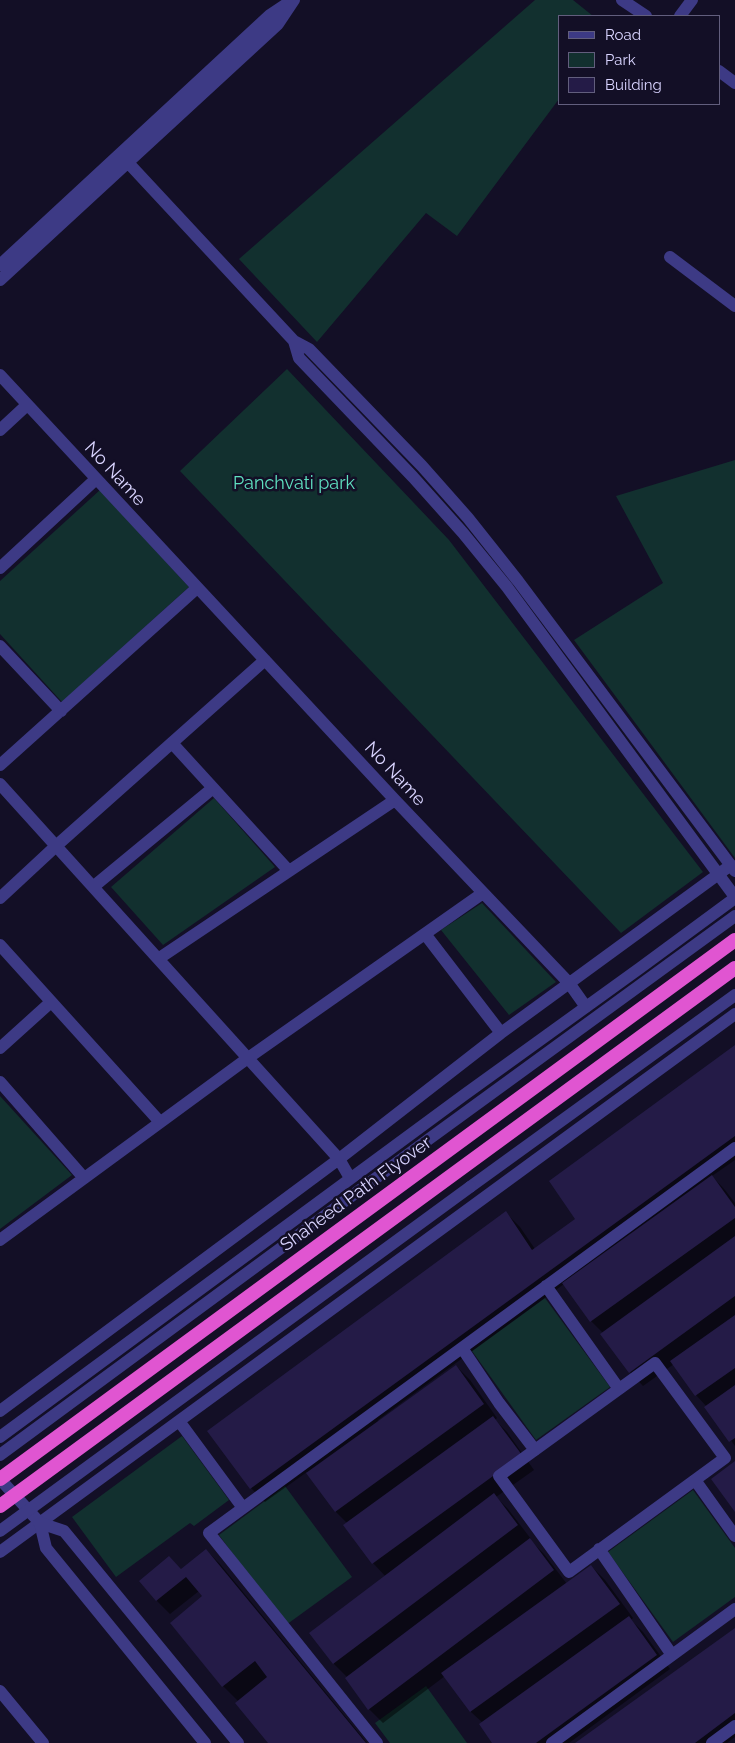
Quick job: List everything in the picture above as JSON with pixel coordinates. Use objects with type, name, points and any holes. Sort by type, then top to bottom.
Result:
[{"type":"highway","name":"Shaheed Path Flyover","points":[[0,1479],[735,940]]},
{"type":"highway","points":[[0,1506],[735,968]]},
{"type":"street","points":[[0,280],[270,15],[293,0]]},
{"type":"street","points":[[622,0],[644,15]]},
{"type":"street","points":[[681,15],[692,0]]},
{"type":"street","points":[[720,71],[735,83]]},
{"type":"street","points":[[0,264],[124,158]]},
{"type":"street","points":[[0,1411],[339,1159],[501,1032],[719,874],[733,868],[518,581],[468,518],[422,466],[309,349],[294,342],[124,158]]},
{"type":"street","points":[[670,256],[735,306]]},
{"type":"street","points":[[0,1437],[735,897],[507,587],[413,477],[299,358],[294,342]]},
{"type":"street","name":"No Name","points":[[0,375],[568,983],[586,1007]]},
{"type":"street","points":[[0,430],[27,405]]},
{"type":"street","points":[[0,568],[96,479]]},
{"type":"street","points":[[0,765],[197,588]]},
{"type":"street","points":[[0,646],[61,711]]},
{"type":"street","points":[[0,898],[265,660]]},
{"type":"street","points":[[172,743],[289,871]]},
{"type":"street","points":[[0,784],[339,1159],[350,1178]]},
{"type":"street","points":[[93,886],[213,788]]},
{"type":"street","points":[[158,959],[395,800]]},
{"type":"street","points":[[0,1240],[248,1058],[483,893]]},
{"type":"street","points":[[0,1455],[735,916]]},
{"type":"street","points":[[424,934],[501,1032]]},
{"type":"street","points":[[0,945],[160,1122]]},
{"type":"street","points":[[0,1531],[735,995]]},
{"type":"street","points":[[0,1048],[51,1002]]},
{"type":"street","points":[[0,1552],[735,1014]]},
{"type":"street","points":[[0,1082],[84,1178]]},
{"type":"street","points":[[377,1743],[209,1533],[735,1148]]},
{"type":"street","points":[[546,1286],[619,1389]]},
{"type":"street","points":[[462,1348],[499,1403],[535,1450]]},
{"type":"street","points":[[655,1363],[725,1458],[569,1572],[499,1476],[535,1450],[655,1363]]},
{"type":"street","points":[[179,1421],[243,1508]]},
{"type":"street","points":[[0,1479],[40,1523],[64,1532],[238,1743]]},
{"type":"street","points":[[695,1480],[735,1536]]},
{"type":"street","points":[[40,1523],[46,1548],[205,1743]]},
{"type":"street","points":[[600,1549],[672,1655]]},
{"type":"street","points":[[552,1743],[735,1609]]},
{"type":"street","points":[[0,1691],[42,1743]]},
{"type":"street","points":[[712,1743],[735,1726]]},
{"type":"green space","points":[[535,0],[573,0],[592,15],[558,15],[558,100],[457,236],[426,213],[317,342],[239,259]]},
{"type":"green space","name":"Panchvati park","points":[[287,369],[449,540],[703,872],[621,933],[180,471]]},
{"type":"green space","points":[[735,460],[735,858],[574,640],[663,583],[616,496]]},
{"type":"green space","points":[[100,490],[189,587],[62,702],[0,634],[0,581]]},
{"type":"green space","points":[[214,798],[275,867],[163,945],[111,887]]},
{"type":"green space","points":[[482,903],[556,982],[509,1015],[441,930]]},
{"type":"green space","points":[[0,1096],[72,1175],[0,1229]]},
{"type":"green space","points":[[545,1298],[610,1387],[536,1440],[472,1351]]},
{"type":"green space","points":[[182,1436],[229,1500],[194,1526],[190,1523],[116,1577],[72,1517]]},
{"type":"green space","points":[[285,1486],[352,1577],[286,1625],[219,1535]]},
{"type":"green space","points":[[693,1490],[735,1548],[735,1597],[673,1642],[608,1552]]},
{"type":"green space","points":[[426,1686],[467,1743],[390,1743],[375,1723]]},
{"type":"building","points":[[735,1045],[735,1136],[250,1489],[207,1431],[506,1211],[532,1250],[575,1219],[549,1181]]},
{"type":"building","points":[[712,1175],[735,1207],[735,1218],[590,1322],[562,1283]]},
{"type":"building","points":[[735,1236],[735,1296],[629,1373],[600,1334]]},
{"type":"building","points":[[735,1315],[735,1368],[695,1396],[670,1361]]},
{"type":"building","points":[[456,1365],[484,1404],[335,1512],[306,1473]]},
{"type":"building","points":[[735,1385],[735,1438],[729,1442],[704,1407]]},
{"type":"building","points":[[493,1416],[522,1455],[372,1564],[343,1525]]},
{"type":"building","points":[[735,1461],[735,1512],[711,1479]]},
{"type":"building","points":[[494,1493],[518,1525],[333,1664],[309,1633]]},
{"type":"building","points":[[530,1538],[554,1570],[368,1710],[345,1678]]},
{"type":"building","points":[[206,1549],[366,1743],[268,1743],[235,1703],[267,1677],[255,1661],[222,1687],[170,1623],[202,1596],[186,1577],[156,1601],[139,1581],[169,1556],[181,1569]]},
{"type":"building","points":[[591,1565],[620,1604],[470,1712],[441,1673]]},
{"type":"building","points":[[629,1616],[657,1655],[536,1743],[492,1743],[479,1724]]},
{"type":"building","points":[[735,1628],[735,1713],[695,1743],[575,1743]]}]
